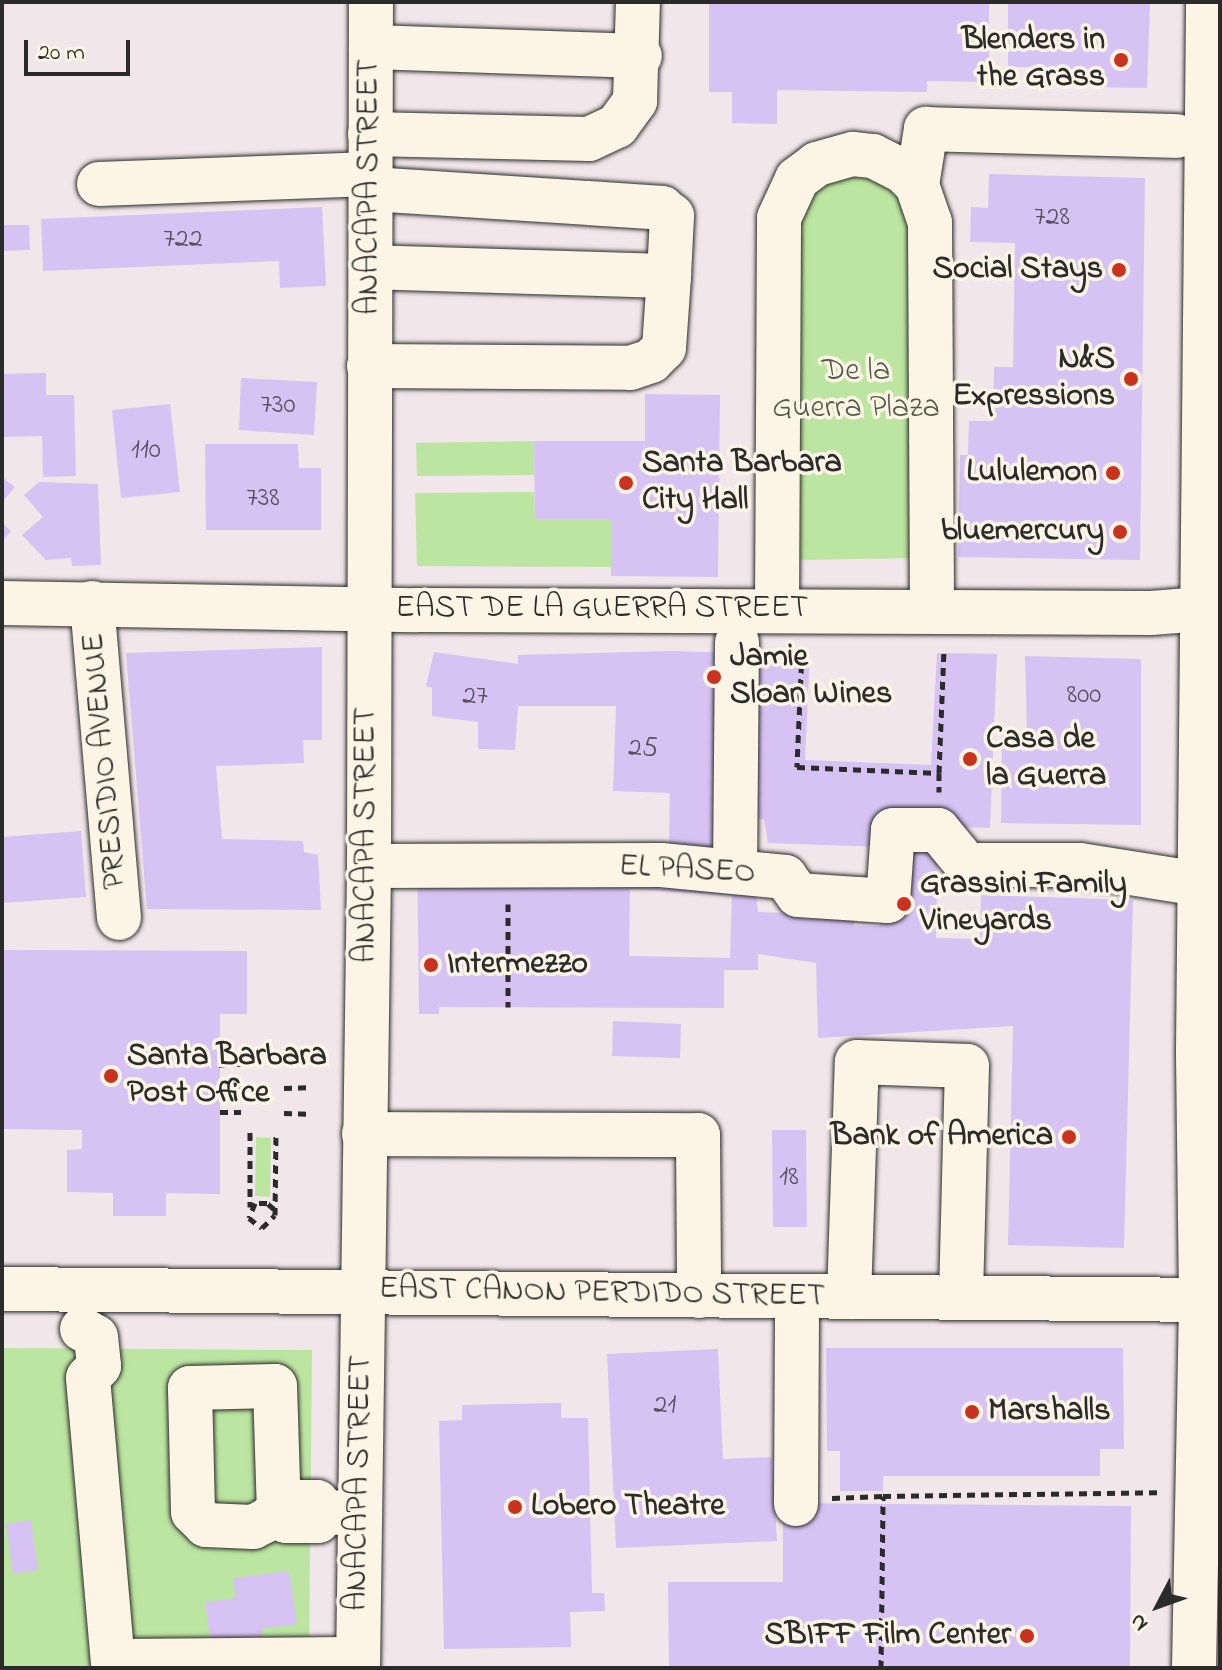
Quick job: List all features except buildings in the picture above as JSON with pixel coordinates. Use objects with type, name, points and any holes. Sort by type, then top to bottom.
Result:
[{"type":"street","name":"ANACAPA STREET","points":[[358,1664],[343,1513],[363,1291],[369,866],[371,2]]},
{"type":"street","points":[[99,184],[371,166],[589,139],[617,126],[635,101],[640,56],[638,2]]},
{"type":"street","points":[[1194,1668],[1195,1492],[1211,1300],[1200,884],[1210,835],[1203,609],[1212,499],[1208,2]]},
{"type":"street","points":[[371,47],[640,56]]},
{"type":"street","points":[[938,630],[930,222],[917,185],[926,129],[1177,136]]},
{"type":"street","points":[[777,610],[779,218],[785,195],[817,164],[853,154],[888,162],[917,185]]},
{"type":"street","points":[[369,366],[630,368],[651,361],[664,348],[672,216],[662,208],[371,166]]},
{"type":"street","points":[[371,267],[669,276]]},
{"type":"street","name":"EAST DE LA GUERRA STREET","points":[[2,603],[777,610],[938,630],[1203,609]]},
{"type":"street","name":"PRESIDIO AVENUE","points":[[92,603],[119,918]]},
{"type":"street","points":[[735,872],[737,642]]},
{"type":"street","name":"EL PASEO","points":[[369,866],[661,865],[785,877],[798,895],[888,901],[893,830],[938,830],[967,865],[1080,865],[1200,884]]},
{"type":"street","points":[[849,1297],[857,1062],[967,1066],[961,1298]]},
{"type":"street","points":[[364,1134],[698,1135],[699,1296]]},
{"type":"street","name":"EAST CANON PERDIDO STREET","points":[[2,1289],[81,1310],[363,1291],[407,1297],[1211,1300]]},
{"type":"street","points":[[797,1299],[797,1390],[810,1504]]},
{"type":"street","points":[[81,1310],[71,1338],[78,1372],[88,1378],[113,1661],[358,1664]]},
{"type":"street","points":[[279,1511],[286,1502],[317,1502],[343,1513]]},
{"type":"path","points":[[802,648],[797,767],[939,777],[938,630]]},
{"type":"path","points":[[507,867],[508,1007]]},
{"type":"path","points":[[284,1062],[308,1062]]},
{"type":"path","points":[[219,1065],[241,1064]]},
{"type":"path","points":[[220,1087],[241,1087]]},
{"type":"path","points":[[284,1088],[308,1087]]},
{"type":"path","points":[[220,1112],[241,1112]]},
{"type":"path","points":[[284,1113],[308,1114]]},
{"type":"path","points":[[250,1132],[251,1222],[262,1228],[271,1224],[274,1209],[276,1132]]},
{"type":"path","points":[[250,1207],[263,1201],[274,1209]]},
{"type":"path","points":[[881,1668],[883,1496],[1195,1492]]},
{"type":"shaded area","points":[[2,2],[1220,2],[1220,1668],[2,1668]]},
{"type":"green space","name":"De la Guerra Plaza","points":[[841,173],[883,178],[912,209],[917,558],[796,560],[797,221],[810,191]]},
{"type":"green space","points":[[534,441],[534,475],[417,476],[416,443]]},
{"type":"green space","points":[[534,492],[535,519],[611,519],[611,567],[417,566],[415,493]]},
{"type":"green space","points":[[256,1137],[271,1138],[270,1197],[255,1196]]},
{"type":"green space","points":[[2,1348],[312,1350],[309,1655],[111,1668],[2,1668]]},
{"type":"place","name":"Blenders in the Grass","points":[[1121,60]]},
{"type":"place","name":"Social Stays","points":[[1119,270]]},
{"type":"place","name":"N&S Expressions","points":[[1131,379]]},
{"type":"place","name":"Lululemon","points":[[1113,473]]},
{"type":"place","name":"Santa Barbara City Hall","points":[[626,483]]},
{"type":"place","name":"bluemercury","points":[[1120,532]]},
{"type":"place","name":"Jamie Sloan Wines","points":[[714,677]]},
{"type":"place","name":"Casa de la Guerra","points":[[970,759]]},
{"type":"place","name":"Grassini Family Vineyards","points":[[904,904]]},
{"type":"place","name":"Intermezzo","points":[[431,965]]},
{"type":"place","name":"Santa Barbara Post Office","points":[[111,1076]]},
{"type":"place","name":"Bank of America","points":[[1069,1137]]},
{"type":"place","name":"Marshalls","points":[[972,1412]]},
{"type":"place","name":"Lobero Theatre","points":[[515,1507]]},
{"type":"place","name":"SBIFF Film Center","points":[[1027,1636]]}]
